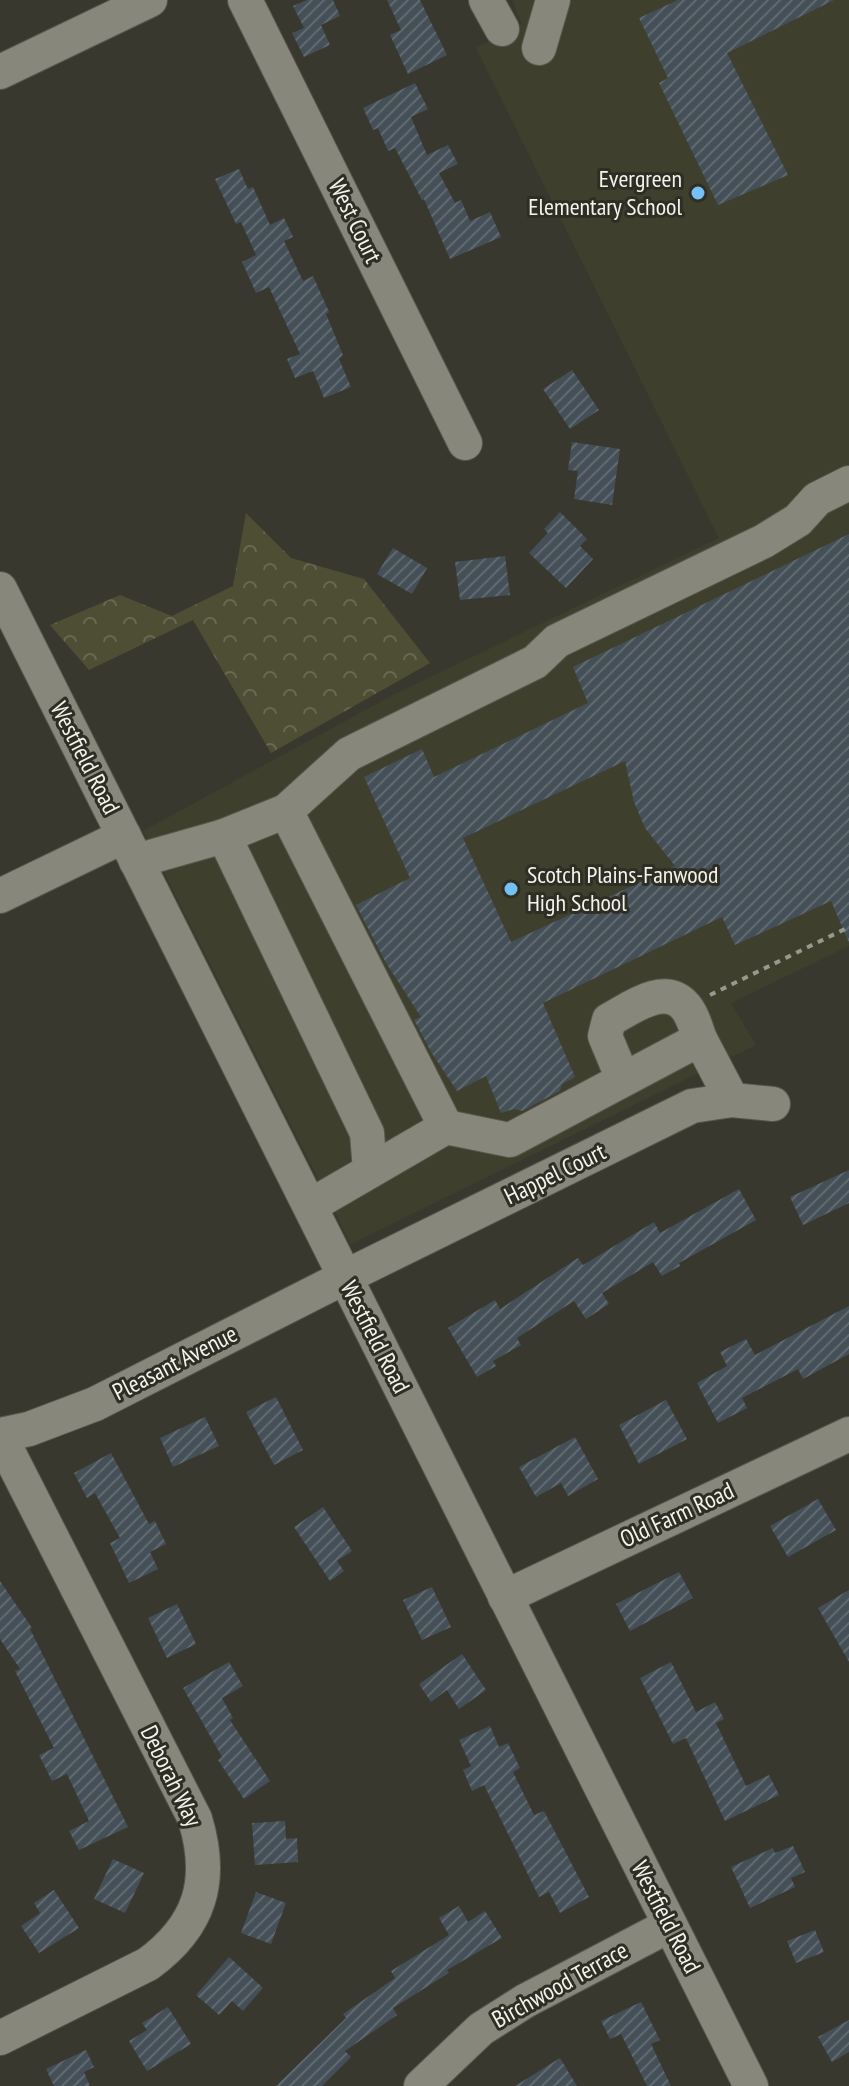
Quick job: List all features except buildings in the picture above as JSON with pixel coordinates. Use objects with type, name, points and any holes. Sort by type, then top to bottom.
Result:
[{"type":"street","points":[[0,72],[150,0]]},
{"type":"street","name":"West Court","points":[[245,0],[465,443]]},
{"type":"street","points":[[539,48],[553,0]]},
{"type":"street","points":[[0,896],[130,849],[224,836],[286,811],[349,754],[535,662],[557,641],[764,541],[798,520],[817,499],[849,483]]},
{"type":"street","name":"Westfield Road","points":[[2,598],[751,2086]]},
{"type":"street","points":[[286,811],[446,1127]]},
{"type":"street","points":[[224,836],[367,1133],[370,1171]]},
{"type":"street","points":[[623,1079],[605,1036],[609,1020],[645,1001],[666,995],[686,1006],[732,1100]]},
{"type":"street","points":[[310,1206],[446,1127],[510,1140],[700,1039]]},
{"type":"street","name":"Happel Court","points":[[345,1277],[692,1106],[732,1100],[773,1104]]},
{"type":"street","name":"Pleasant Avenue","points":[[0,1436],[29,1429],[95,1404],[345,1277]]},
{"type":"street","name":"Old Farm Road","points":[[505,1597],[849,1434]]},
{"type":"street","name":"Deborah Way","points":[[0,1436],[195,1819],[205,1866],[195,1912],[167,1950],[148,1964],[0,2038]]},
{"type":"street","name":"Birchwood Terrace","points":[[421,2086],[481,2029],[525,2001],[670,1925]]},
{"type":"path","points":[[686,1006],[849,927]]},
{"type":"shaded area","name":"Scotch Plains-Fanwood High School","points":[[512,0],[849,0],[849,946],[731,1003],[756,1045],[351,1244],[143,831],[393,695],[719,538],[476,48],[522,24]]},
{"type":"green space","points":[[246,513],[291,558],[364,579],[430,663],[271,753],[193,620],[89,670],[50,625],[120,595],[172,616],[233,586]]},
{"type":"place","name":"Evergreen Elementary School","points":[[698,193]]},
{"type":"place","name":"Scotch Plains-Fanwood High School","points":[[511,889]]}]
